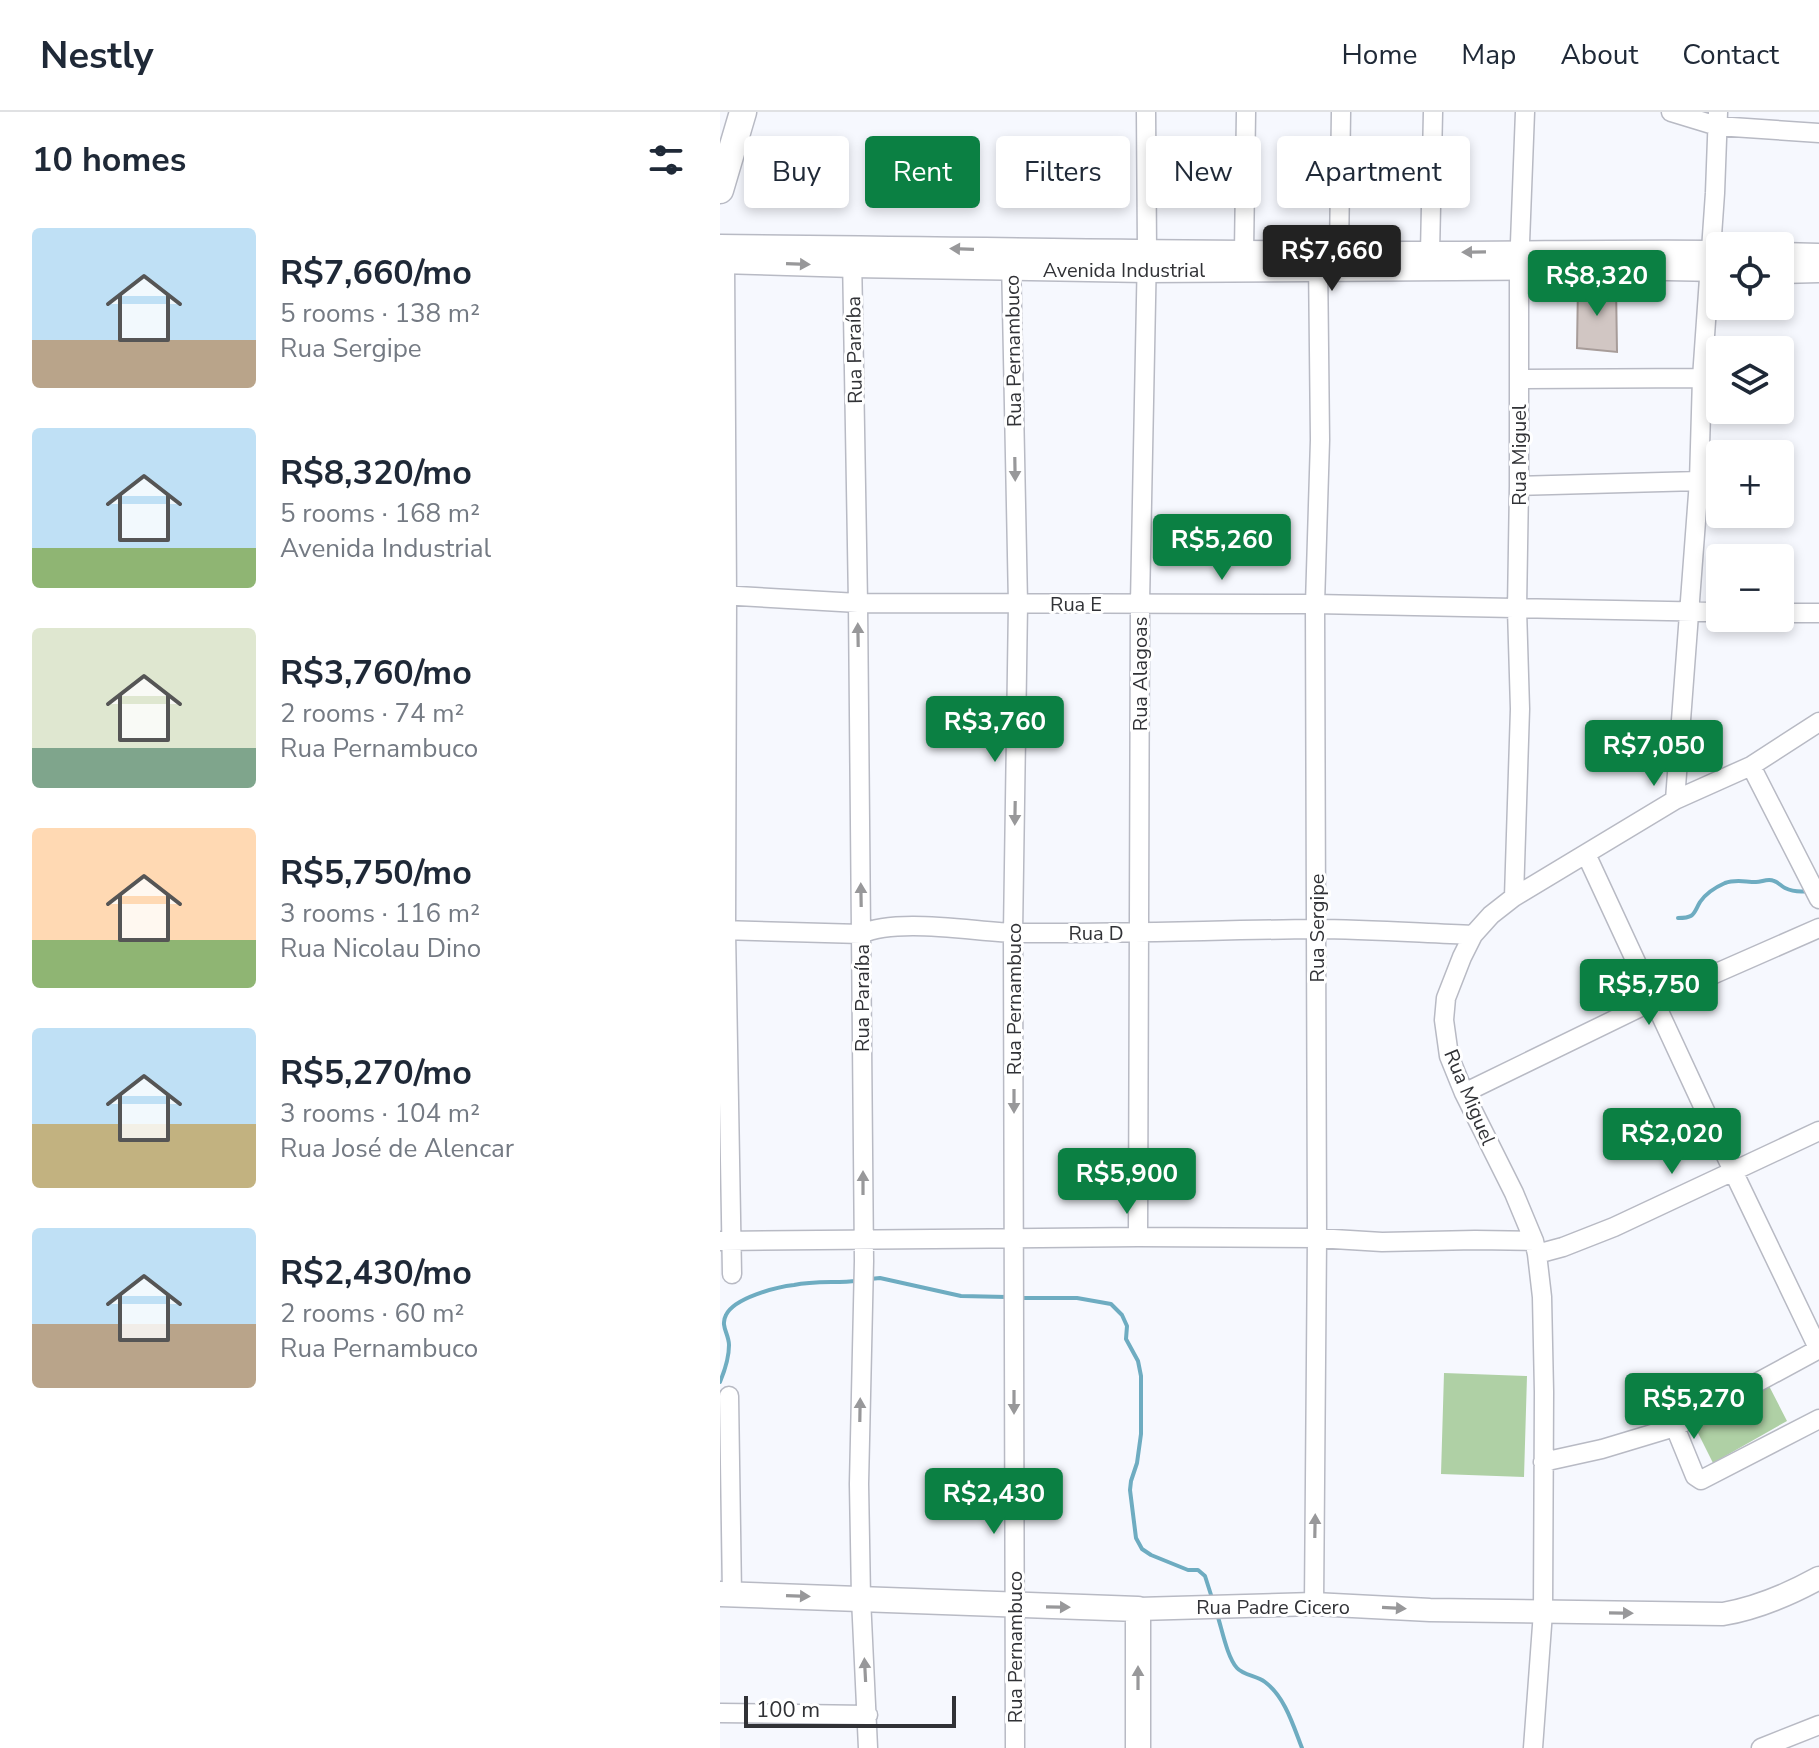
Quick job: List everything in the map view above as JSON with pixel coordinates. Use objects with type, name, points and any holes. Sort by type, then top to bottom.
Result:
[{"type":"main road","points":[[720,171],[743,112]]},
{"type":"main road","points":[[720,190],[734,138]]},
{"type":"main road","name":"Rua Padre Cicero","points":[[726,1594],[1138,1609]]},
{"type":"main road","points":[[1138,1609],[1138,1748]]},
{"type":"street","name":"Rua Alagoas","points":[[1138,1237],[1140,603],[1146,112]]},
{"type":"street","points":[[1244,252],[1246,112]]},
{"type":"street","name":"Rua Sergipe","points":[[1314,1604],[1317,1238],[1315,604],[1325,258],[1341,112]]},
{"type":"street","points":[[1430,253],[1433,112]]},
{"type":"street","name":"Rua Miguel","points":[[1525,112],[1519,260],[1517,609],[1520,709],[1514,897],[1491,915],[1473,935],[1446,998],[1444,1020],[1449,1056],[1514,1193],[1535,1247],[1542,1297],[1543,1612],[1533,1748]]},
{"type":"street","points":[[1671,112],[1819,133]]},
{"type":"street","points":[[1715,232],[1718,119]]},
{"type":"street","name":"Avenida Industrial","points":[[1146,260],[1244,252],[1325,258],[1430,253],[1615,268],[1706,262]]},
{"type":"street","points":[[1794,254],[1819,255]]},
{"type":"street","name":"Avenida Industrial","points":[[722,257],[1519,260]]},
{"type":"street","points":[[722,257],[726,1241],[732,1274]]},
{"type":"street","name":"Rua Paraíba","points":[[852,257],[864,1239],[859,1484],[868,1748]]},
{"type":"street","name":"Rua Pernambuco","points":[[1011,260],[1018,604],[1013,933],[1015,1748]]},
{"type":"street","points":[[1794,272],[1819,271]]},
{"type":"street","points":[[1675,800],[1708,320]]},
{"type":"street","points":[[1519,379],[1702,378]]},
{"type":"street","points":[[1519,486],[1699,481]]},
{"type":"street","name":"Rua E","points":[[724,596],[858,603],[1315,604],[1706,612]]},
{"type":"street","points":[[1794,613],[1819,613]]},
{"type":"street","points":[[1514,897],[1675,800],[1751,766],[1819,722]]},
{"type":"street","points":[[1751,766],[1819,899]]},
{"type":"street","points":[[1543,1462],[1602,1449],[1675,1427],[1819,1349],[1586,854]]},
{"type":"street","name":"Rua D","points":[[723,930],[861,934],[875,928],[892,927],[1013,933],[1317,929],[1473,935]]},
{"type":"street","points":[[1464,1093],[1655,1000],[1819,928]]},
{"type":"street","points":[[726,1241],[1317,1238],[1382,1242],[1475,1240],[1563,1247],[1614,1227],[1819,1131]]},
{"type":"street","points":[[726,1594],[729,1396]]},
{"type":"street","points":[[1675,1427],[1695,1476],[1701,1480],[1819,1419]]},
{"type":"street","name":"Rua Padre Cicero","points":[[1138,1609],[1314,1604],[1430,1610],[1723,1614],[1771,1602],[1819,1578]]},
{"type":"street","points":[[720,1713],[868,1715]]},
{"type":"street","points":[[1772,1746],[1819,1725]]},
{"type":"green space","points":[[1444,1373],[1527,1376],[1524,1477],[1441,1474]]},
{"type":"green space","points":[[1768,1384],[1787,1421],[1713,1463],[1692,1421]]},
{"type":"building","points":[[1578,284],[1616,285],[1617,352],[1577,348]]},
{"type":"waterway","points":[[1678,918],[1691,916],[1708,893],[1729,882],[1770,880],[1791,890],[1809,891]]},
{"type":"waterway","points":[[870,1279],[880,1278],[961,1296],[1007,1297]]},
{"type":"waterway","points":[[720,1382],[729,1350],[724,1319],[737,1303],[786,1286],[857,1281]]},
{"type":"waterway","points":[[1019,1298],[1077,1298],[1111,1304],[1122,1315],[1127,1326],[1126,1339],[1138,1361],[1141,1376],[1141,1434],[1130,1490],[1136,1538],[1142,1549],[1151,1555],[1188,1570],[1198,1570],[1205,1576],[1212,1598]]},
{"type":"waterway","points":[[1217,1614],[1233,1663],[1243,1672],[1265,1682],[1278,1695],[1302,1748]]}]
